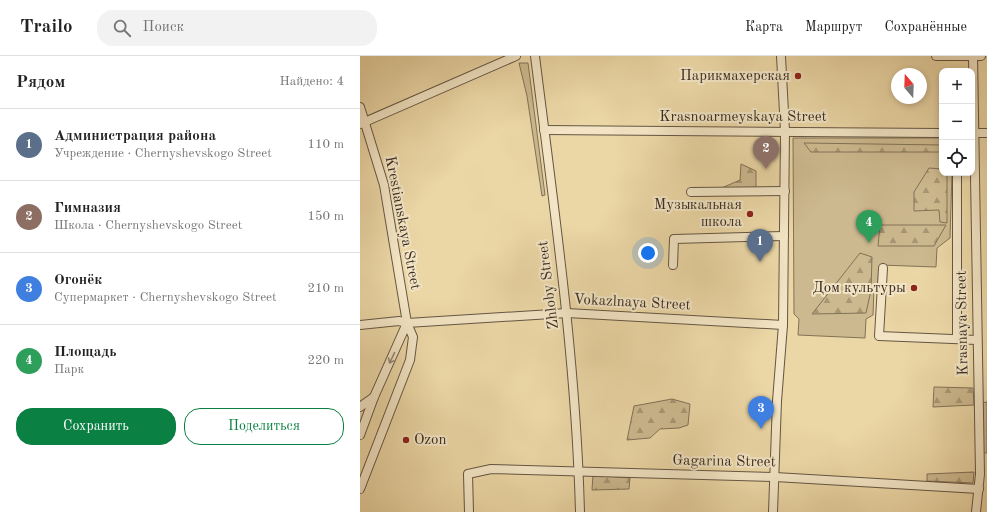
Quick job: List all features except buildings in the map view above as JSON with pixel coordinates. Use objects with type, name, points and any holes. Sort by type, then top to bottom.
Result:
[{"type":"street","points":[[363,123],[516,56]]},
{"type":"street","name":"Zhloby Street","points":[[535,56],[567,314],[579,472],[580,512]]},
{"type":"street","points":[[772,512],[775,476],[777,401],[783,325],[785,131],[782,56]]},
{"type":"street","points":[[936,56],[981,56]]},
{"type":"street","name":"Krasnaya Street","points":[[973,56],[973,104]]},
{"type":"street","name":"Krestianskaya Street","points":[[360,107],[363,123],[384,185],[407,322],[413,338],[410,360],[360,489]]},
{"type":"street","name":"Krasnoarmeyskaya Street","points":[[544,130],[939,133]]},
{"type":"street","points":[[975,135],[987,133]]},
{"type":"street","name":"Krasnaya Street","points":[[973,140],[979,489],[976,512]]},
{"type":"street","points":[[957,176],[957,339]]},
{"type":"street","points":[[691,192],[785,190]]},
{"type":"street","points":[[673,264],[674,239],[784,236]]},
{"type":"street","points":[[883,268],[879,336],[977,340]]},
{"type":"street","name":"Vokazlnaya Street","points":[[360,325],[399,321],[407,322],[567,314],[783,325]]},
{"type":"street","points":[[360,435],[374,397],[407,322]]},
{"type":"street","points":[[360,407],[374,397]]},
{"type":"street","name":"Gagarina Street","points":[[469,512],[468,474],[491,469],[775,476],[979,489]]},
{"type":"green space","points":[[519,63],[528,63],[545,195],[542,196],[527,96]]},
{"type":"green space","points":[[793,138],[939,138],[939,176],[952,176],[950,238],[937,248],[936,267],[880,265],[880,288],[874,288],[873,315],[866,319],[865,338],[798,335],[799,319],[794,314]]},
{"type":"green space","points":[[804,143],[939,145],[939,152],[811,152]]},
{"type":"green space","points":[[741,164],[756,171],[756,190],[717,190],[740,180]]},
{"type":"green space","points":[[929,168],[939,169],[939,176],[947,176],[947,223],[940,222],[939,210],[914,211],[914,192]]},
{"type":"green space","points":[[880,225],[946,225],[934,246],[878,246]]},
{"type":"green space","points":[[860,253],[872,257],[871,290],[866,313],[812,314]]},
{"type":"green space","points":[[934,387],[973,388],[974,405],[933,407]]},
{"type":"green space","points":[[672,399],[690,404],[688,425],[679,428],[660,429],[650,438],[627,440],[634,406]]},
{"type":"green space","points":[[987,402],[987,453],[983,453],[982,403]]},
{"type":"green space","points":[[974,472],[973,483],[927,481],[927,474]]},
{"type":"green space","points":[[593,475],[630,478],[629,489],[592,490]]},
{"type":"place","name":"Парикмахерская","points":[[798,76]]},
{"type":"place","name":"Гимназия","points":[[766,169]]},
{"type":"place","name":"Музыкальная школа","points":[[750,214]]},
{"type":"place","name":"Площадь","points":[[869,243]]},
{"type":"place","name":"Администрация района","points":[[760,262]]},
{"type":"place","name":"Дом культуры","points":[[914,288]]},
{"type":"place","name":"Огонёк","points":[[761,429]]},
{"type":"place","name":"Ozon","points":[[406,440]]}]
